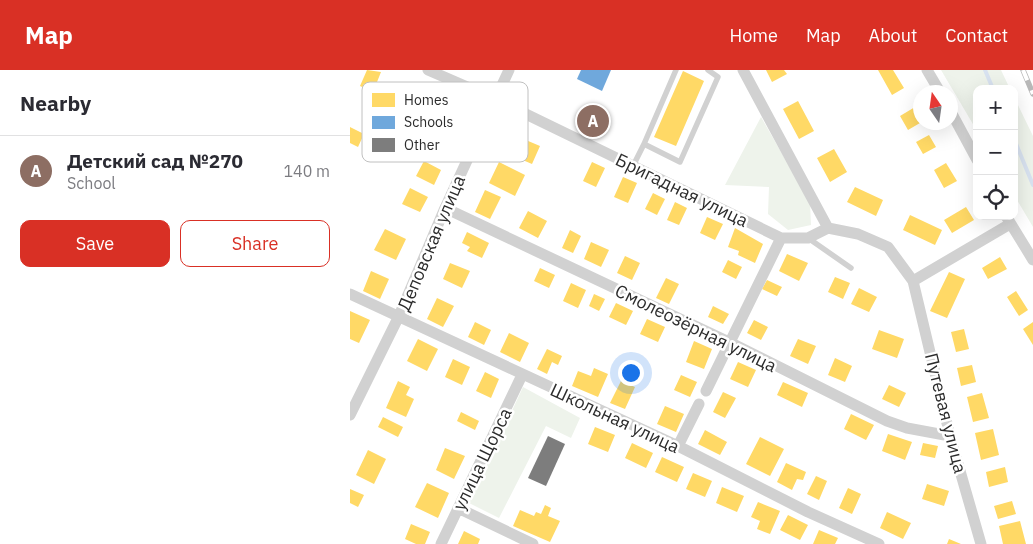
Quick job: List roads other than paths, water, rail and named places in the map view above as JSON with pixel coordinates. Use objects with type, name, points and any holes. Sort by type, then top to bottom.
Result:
[{"type":"street","name":"Бригадная улица","points":[[428,70],[456,82]]},
{"type":"street","name":"Деповская улица","points":[[503,82],[509,70]]},
{"type":"street","points":[[743,70],[828,228],[858,234],[888,247],[912,281],[1008,220],[1033,260]]},
{"type":"street","points":[[927,70],[936,85]]},
{"type":"street","name":"Бригадная улица","points":[[528,115],[780,238],[808,238],[828,228]]},
{"type":"street","points":[[958,125],[973,153]]},
{"type":"street","name":"Деповская улица","points":[[350,415],[399,316],[466,162]]},
{"type":"street","name":"Смолеозёрная улица","points":[[445,208],[731,343],[887,421],[907,428],[950,436]]},
{"type":"street","points":[[706,391],[731,343],[780,238]]},
{"type":"street","name":"Путевая улица","points":[[912,281],[950,436],[981,544]]},
{"type":"street","name":"Школьная улица","points":[[350,294],[678,446],[879,544]]},
{"type":"street","name":"улица Щорса","points":[[441,544],[522,375]]},
{"type":"street","points":[[678,446],[700,404]]},
{"type":"street","points":[[458,508],[533,544]]},
{"type":"lane","points":[[633,166],[676,70]]},
{"type":"lane","points":[[644,144],[680,162],[718,77],[708,70]]},
{"type":"lane","points":[[808,238],[851,268]]},
{"type":"waterway","points":[[985,70],[991,85]]},
{"type":"waterway","points":[[1018,149],[1033,185]]},
{"type":"railway","points":[[1023,70],[1033,94]]},
{"type":"place","name":"Детский сад №270","points":[[593,121]]}]
